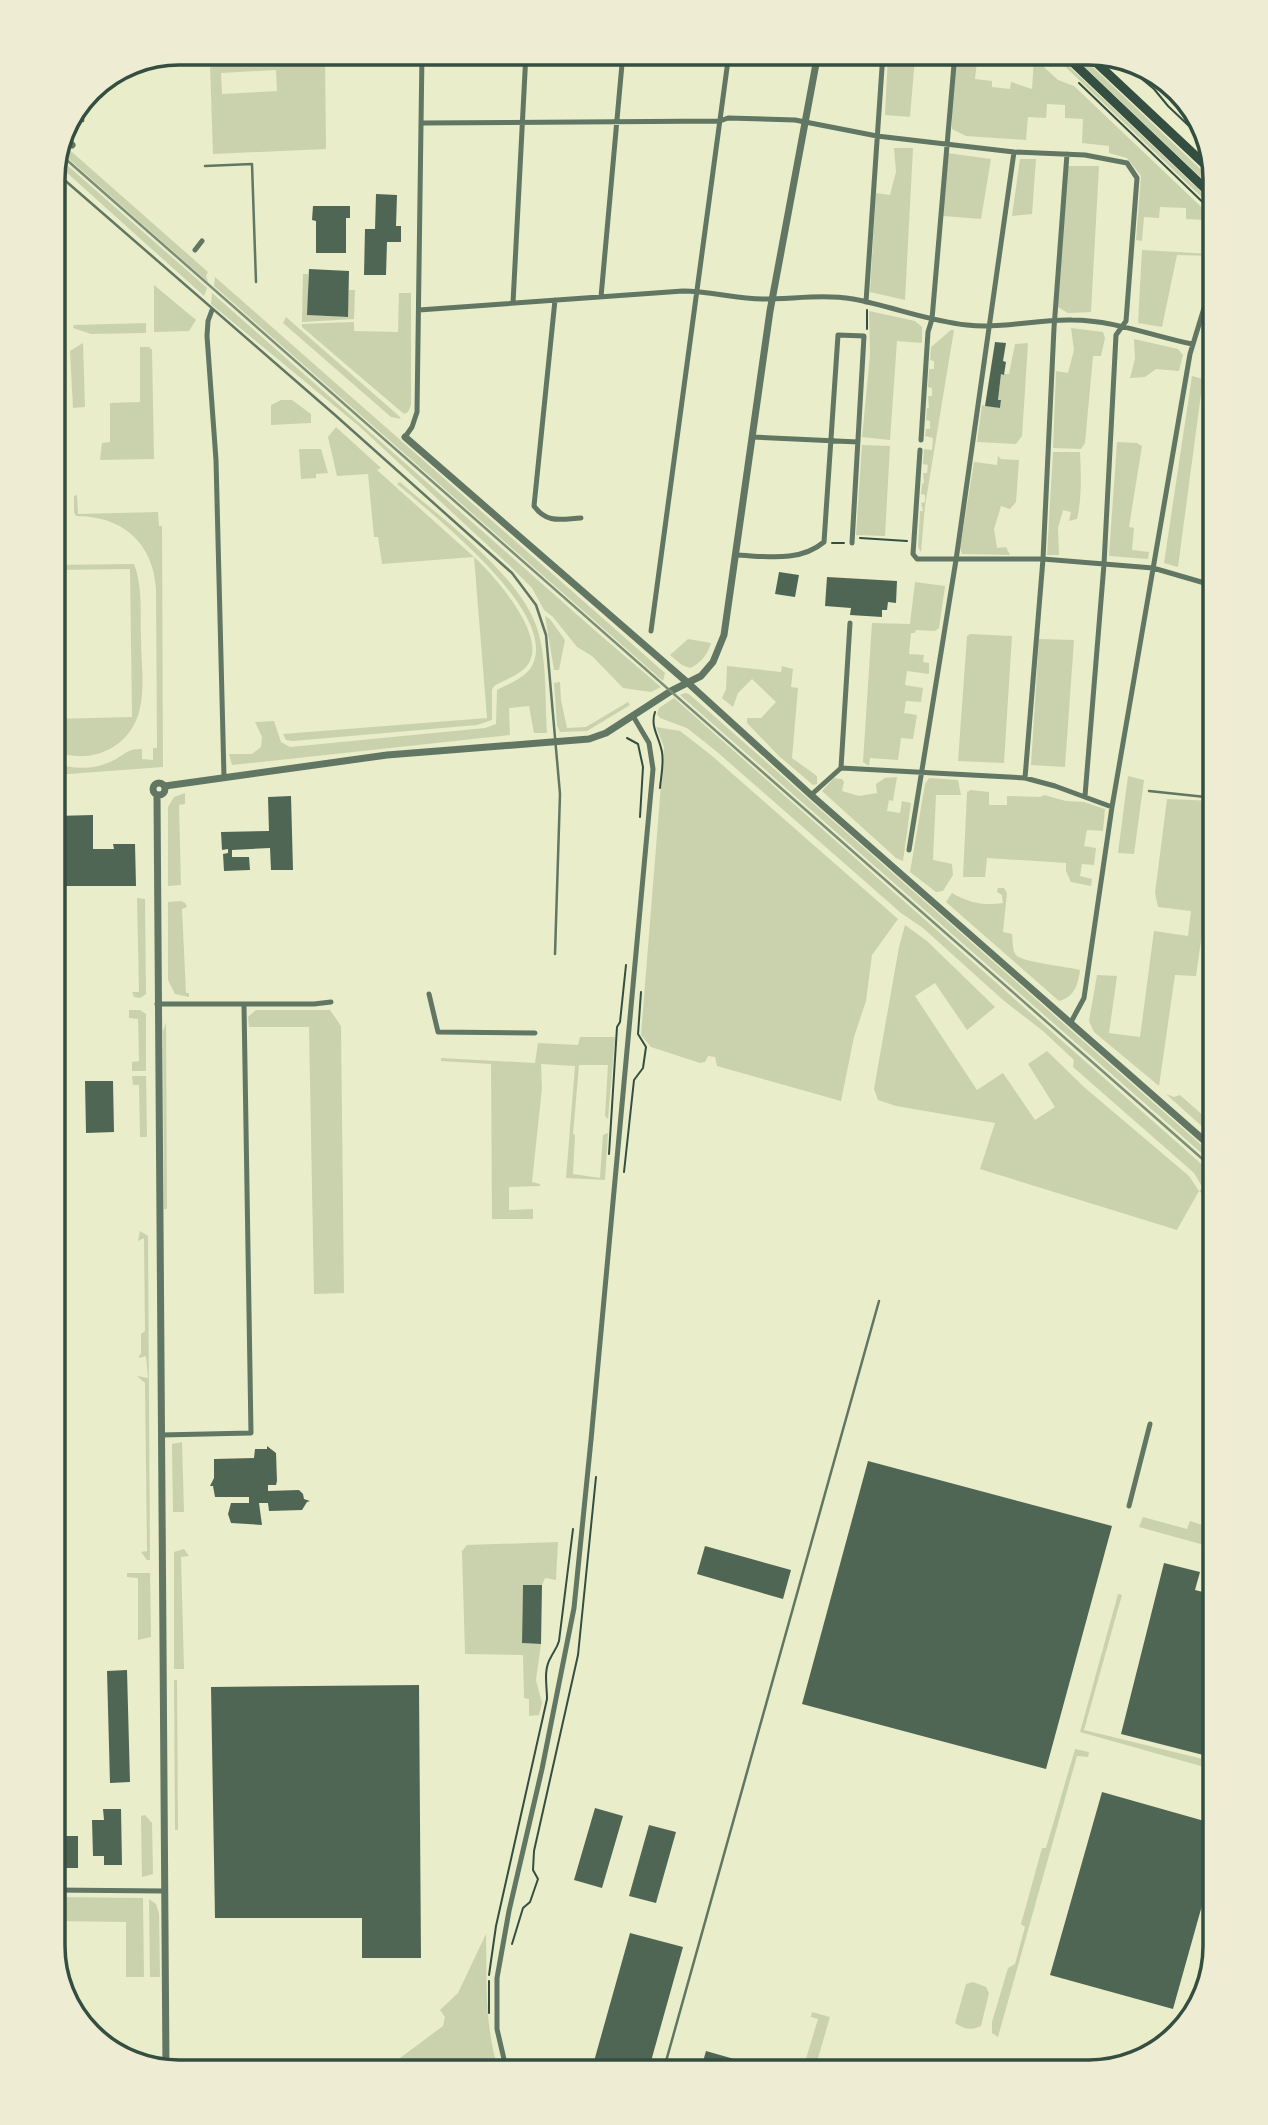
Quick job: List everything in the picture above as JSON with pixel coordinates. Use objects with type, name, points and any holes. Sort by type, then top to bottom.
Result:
[{"type":"main road","points":[[1076,65],[1203,186]]},
{"type":"main road","points":[[1099,65],[1202,162]]},
{"type":"street","points":[[422,65],[417,412],[405,438],[688,683],[811,795],[1203,1139]]},
{"type":"street","points":[[513,303],[525,65]]},
{"type":"street","points":[[601,297],[622,65]]},
{"type":"street","points":[[650,631],[727,65]]},
{"type":"street","points":[[166,2059],[157,795],[153,790],[154,784],[160,782],[165,786],[418,752],[555,746],[598,737],[671,691],[702,675],[721,647],[772,298],[816,65]]},
{"type":"street","points":[[866,302],[882,65]]},
{"type":"street","points":[[921,440],[927,346],[932,318],[954,65]]},
{"type":"street","points":[[421,122],[720,121],[728,118],[795,120],[877,136],[1014,152],[1121,160],[1127,163],[1138,178],[1126,321],[1116,335],[1104,564],[1085,796]]},
{"type":"street","points":[[909,850],[956,560],[1014,152]]},
{"type":"street","points":[[1025,778],[1043,559],[1055,321],[1067,155]]},
{"type":"street","points":[[195,250],[202,241]]},
{"type":"street","points":[[419,310],[696,291],[772,298],[826,297],[866,302],[966,325],[990,327],[1089,321],[1192,344]]},
{"type":"street","points":[[555,300],[534,506],[541,516],[550,519],[581,518]]},
{"type":"street","points":[[212,310],[207,336],[216,460],[224,777]]},
{"type":"street","points":[[1071,1022],[1084,998],[1112,807],[1153,568],[1192,344],[1203,311]]},
{"type":"street","points":[[735,555],[801,555],[824,542],[838,335],[864,336],[852,541]]},
{"type":"street","points":[[752,437],[858,442]]},
{"type":"street","points":[[920,450],[915,558],[1043,559],[1153,568],[1203,582]]},
{"type":"street","points":[[811,795],[841,768],[850,623]]},
{"type":"street","points":[[504,2060],[496,2016],[499,1965],[568,1643],[592,1440],[653,769],[651,748],[633,716]]},
{"type":"street","points":[[841,768],[1025,778],[1112,807]]},
{"type":"street","points":[[429,994],[438,1032],[535,1033]]},
{"type":"street","points":[[158,1004],[331,1002]]},
{"type":"street","points":[[161,1435],[251,1433],[244,1005]]},
{"type":"street","points":[[1129,1506],[1150,1424]]},
{"type":"street","points":[[65,1891],[164,1891]]},
{"type":"lane","points":[[205,166],[252,164],[256,282]]},
{"type":"lane","points":[[65,181],[512,573],[536,605],[546,635],[560,794],[555,954]]},
{"type":"lane","points":[[1149,791],[1203,797]]},
{"type":"lane","points":[[666,2060],[878,1301]]},
{"type":"path","points":[[1137,75],[1192,129]]},
{"type":"path","points":[[1080,85],[1203,202]]},
{"type":"path","points":[[864,336],[867,329],[866,302]]},
{"type":"path","points":[[824,542],[914,542]]},
{"type":"path","points":[[627,738],[638,744],[643,758],[640,823]]},
{"type":"path","points":[[609,1153],[617,1027],[626,964]]},
{"type":"path","points":[[489,2019],[488,1992],[495,1926],[547,1699],[545,1678],[551,1656],[559,1641],[575,1519]]},
{"type":"green space","points":[[210,65],[325,65],[326,149],[213,154]],"holes":[[[276,70],[277,91],[222,94],[221,73]]]},
{"type":"green space","points":[[888,65],[914,65],[910,117],[885,115]]},
{"type":"green space","points":[[954,65],[977,65],[975,79],[992,81],[992,87],[1010,89],[1011,82],[1032,89],[1034,65],[1042,65],[1058,80],[1074,86],[1203,209],[1203,220],[1186,219],[1186,208],[1160,207],[1159,218],[1144,217],[1142,241],[1136,240],[1141,176],[1127,158],[1109,153],[1109,146],[1082,143],[1083,119],[1065,118],[1065,105],[1047,104],[1046,118],[1028,117],[1026,140],[966,136],[952,129]]},
{"type":"green space","points":[[1064,65],[1068,65],[1203,194],[1203,199]]},
{"type":"green space","points":[[1083,65],[1091,65],[1202,171],[1203,180]]},
{"type":"green space","points":[[1157,87],[1175,104],[1185,117]]},
{"type":"green space","points":[[894,148],[913,148],[905,300],[870,292],[876,193],[890,195],[896,172]]},
{"type":"green space","points":[[69,149],[208,272],[208,282],[67,158]]},
{"type":"green space","points":[[947,153],[991,159],[981,219],[943,216]]},
{"type":"green space","points":[[1020,159],[1036,159],[1032,214],[1012,216]]},
{"type":"green space","points":[[66,164],[207,288],[204,296],[65,171]]},
{"type":"green space","points":[[1067,166],[1099,166],[1091,312],[1068,313],[1056,306]]},
{"type":"green space","points":[[1142,250],[1203,253],[1203,256],[1177,255],[1162,327],[1138,323]]},
{"type":"green space","points":[[303,274],[308,274],[308,315],[347,317],[349,290],[355,290],[354,319],[302,322]]},
{"type":"green space","points":[[215,277],[665,673],[663,681],[214,286]]},
{"type":"green space","points":[[154,285],[196,320],[189,331],[154,332]]},
{"type":"green space","points":[[212,293],[661,687],[651,692],[623,688],[592,656],[577,647],[544,610],[532,588],[510,566],[360,427],[211,304]]},
{"type":"green space","points":[[399,293],[411,293],[411,405],[404,414],[302,327],[302,324],[354,322],[354,331],[398,332]]},
{"type":"green space","points":[[869,311],[915,321],[922,327],[922,343],[897,341],[890,440],[862,437],[870,356]]},
{"type":"green space","points":[[286,317],[401,419],[391,417],[283,323]]},
{"type":"green space","points":[[146,323],[146,333],[91,334],[73,328],[74,325]]},
{"type":"green space","points":[[1071,328],[1103,332],[1105,338],[1101,356],[1093,356],[1085,443],[1081,449],[1053,448],[1056,371],[1068,373],[1074,350]]},
{"type":"green space","points":[[954,330],[925,506],[921,552],[918,547],[920,511],[923,511],[921,503],[925,502],[925,495],[921,494],[923,473],[927,473],[928,465],[923,464],[924,449],[932,450],[933,438],[925,436],[926,429],[930,429],[930,421],[926,420],[928,396],[932,396],[932,388],[928,387],[929,369],[934,369],[934,361],[930,360],[931,347]]},
{"type":"green space","points":[[1134,339],[1178,349],[1183,355],[1179,371],[1156,369],[1145,377],[1130,378],[1135,359]]},
{"type":"green space","points":[[83,343],[85,407],[73,408],[70,351]]},
{"type":"green space","points":[[1028,343],[1022,436],[1016,444],[977,442],[982,405],[1000,408],[1001,401],[998,400],[1001,374],[1009,374],[1015,344]]},
{"type":"green space","points":[[140,347],[149,347],[152,350],[154,459],[100,460],[102,443],[110,442],[110,403],[140,402]]},
{"type":"green space","points":[[1192,376],[1203,379],[1178,567],[1164,563]]},
{"type":"green space","points":[[281,400],[292,400],[311,414],[311,423],[271,425],[271,405]]},
{"type":"green space","points":[[336,427],[381,468],[377,470],[474,557],[382,564],[378,537],[374,537],[368,474],[337,476],[328,437]]},
{"type":"green space","points":[[1117,442],[1137,443],[1142,446],[1129,527],[1134,528],[1132,550],[1149,552],[1148,559],[1109,556]]},
{"type":"green space","points":[[862,445],[890,446],[885,536],[856,535]]},
{"type":"green space","points":[[299,449],[321,449],[328,473],[316,474],[316,478],[301,479]]},
{"type":"green space","points":[[1053,452],[1080,452],[1081,477],[1077,519],[1069,521],[1071,512],[1063,510],[1058,528],[1059,555],[1047,555]]},
{"type":"green space","points":[[998,456],[1001,459],[1019,460],[1016,502],[1010,509],[1001,506],[994,529],[997,548],[1006,547],[1010,555],[962,554],[960,548],[974,462],[997,465]]},
{"type":"green space","points":[[400,482],[479,550],[515,589],[529,610],[538,631],[543,655],[547,733],[534,733],[529,706],[509,708],[510,735],[232,765],[229,754],[252,754],[261,747],[262,737],[255,722],[274,721],[281,742],[290,747],[485,728],[496,724],[497,690],[518,679],[532,667],[535,639],[526,615],[486,564],[397,484]]},
{"type":"green space","points":[[77,495],[78,514],[158,512],[159,526],[162,526],[163,767],[65,774],[65,766],[94,767],[109,763],[131,750],[142,749],[142,759],[153,760],[153,748],[157,748],[154,572],[141,545],[121,527],[93,517],[76,516],[74,496]]},
{"type":"green space","points":[[474,557],[515,605],[530,635],[532,649],[530,661],[524,669],[494,686],[492,720],[477,725],[286,740],[283,734],[487,718]]},
{"type":"green space","points":[[134,564],[140,591],[143,682],[140,708],[128,734],[107,750],[94,755],[65,754],[65,719],[132,717],[130,569],[65,570],[65,565]]},
{"type":"green space","points":[[915,582],[945,586],[939,628],[935,631],[916,630],[911,633],[909,654],[924,655],[923,662],[929,663],[929,674],[907,671],[905,685],[923,688],[921,702],[906,701],[904,713],[917,715],[913,739],[901,738],[898,760],[870,758],[869,766],[863,762],[872,623],[910,624]]},
{"type":"green space","points":[[545,616],[565,640],[559,670],[554,670]]},
{"type":"green space","points":[[967,636],[1012,636],[1004,763],[958,761]]},
{"type":"green space","points":[[688,639],[711,643],[704,658],[690,668],[670,655]]},
{"type":"green space","points":[[1039,639],[1074,640],[1065,767],[1031,765]]},
{"type":"green space","points":[[727,666],[781,672],[782,666],[793,669],[791,687],[798,688],[792,758],[817,776],[817,784],[813,785],[779,756],[747,723],[747,718],[761,718],[776,702],[752,679],[738,693],[733,707],[722,698],[726,689]]},
{"type":"green space","points":[[560,682],[567,728],[586,727],[628,702],[630,705],[587,731],[560,732],[557,725],[554,683]]},
{"type":"green space","points":[[689,694],[1203,1146],[1203,1154],[680,695]]},
{"type":"green space","points":[[674,698],[1203,1165],[1203,1188],[1194,1173],[1073,1067],[1074,1060],[1043,1031],[1003,1000],[923,928],[901,913],[716,751],[687,728],[660,718],[657,714],[659,708]]},
{"type":"green space","points":[[656,727],[680,731],[711,755],[898,919],[872,955],[866,1001],[854,1037],[841,1101],[717,1066],[715,1057],[708,1056],[705,1062],[700,1063],[651,1047],[641,1035],[664,747]]},
{"type":"green space","points":[[1128,776],[1144,780],[1134,854],[1118,853]]},
{"type":"green space","points":[[897,777],[893,801],[889,800],[887,811],[900,813],[902,801],[911,803],[903,861],[896,858],[822,791],[834,778],[844,782],[842,791],[859,796],[877,793],[876,784],[885,778]]},
{"type":"green space","points":[[929,778],[958,780],[961,795],[936,795],[933,860],[952,864],[953,875],[943,891],[936,892],[910,872],[925,784]]},
{"type":"green space","points":[[967,792],[989,792],[989,805],[1007,805],[1007,796],[1044,795],[1066,801],[1084,802],[1105,809],[1103,831],[1087,830],[1084,846],[1096,848],[1094,865],[1082,864],[1080,876],[1092,879],[1091,886],[1071,882],[1066,863],[987,858],[985,877],[963,877]]},
{"type":"green space","points":[[185,793],[185,804],[179,805],[181,885],[168,886],[168,807],[174,797]]},
{"type":"green space","points":[[1167,799],[1203,800],[1203,926],[1196,976],[1175,975],[1159,1086],[1094,1032],[1089,1021],[1097,975],[1117,976],[1109,1033],[1140,1037],[1154,931],[1188,936],[1191,911],[1158,907],[1155,893]]},
{"type":"green space","points":[[998,888],[1004,888],[1007,893],[1003,932],[1012,934],[1016,955],[1036,962],[1080,970],[1077,985],[1069,996],[1059,1001],[946,902],[952,893],[977,903],[1003,903],[1002,895],[997,892]]},
{"type":"green space","points":[[137,898],[145,899],[146,994],[140,998],[134,997],[132,992],[139,992]]},
{"type":"green space","points":[[181,901],[187,907],[182,909],[186,993],[189,993],[189,997],[175,994],[168,980],[168,902]]},
{"type":"green space","points":[[905,925],[927,941],[995,1007],[967,1030],[935,983],[915,996],[977,1090],[1003,1073],[1035,1120],[1055,1107],[1028,1064],[1047,1051],[1084,1087],[1189,1176],[1199,1191],[1177,1230],[980,1169],[995,1123],[896,1106],[878,1100],[874,1089]]},
{"type":"green space","points":[[129,1010],[140,1010],[146,1014],[146,1071],[132,1071],[132,1062],[139,1061],[138,1019],[129,1018]]},
{"type":"green space","points":[[256,1010],[330,1010],[341,1026],[344,1293],[314,1294],[309,1027],[249,1027],[248,1017]]},
{"type":"green space","points":[[166,1023],[167,1209],[164,1209],[163,1031]]},
{"type":"green space","points":[[580,1037],[615,1037],[608,1119],[605,1116],[608,1065],[579,1065],[573,1134],[573,1174],[600,1178],[603,1135],[608,1133],[605,1180],[566,1178],[575,1066],[541,1064],[542,1088],[532,1182],[540,1186],[509,1187],[509,1210],[533,1209],[533,1219],[492,1219],[491,1064],[441,1061],[441,1058],[535,1063],[538,1043],[578,1045]]},
{"type":"green space","points":[[132,1076],[146,1076],[147,1137],[140,1137],[139,1085],[133,1085]]},
{"type":"green space","points":[[1166,1094],[1174,1097],[1180,1095],[1203,1115],[1203,1127]]},
{"type":"green space","points":[[140,1231],[148,1236],[150,1560],[141,1552],[147,1551],[145,1383],[137,1376],[148,1378],[146,1356],[139,1358],[141,1334],[145,1331],[144,1238],[138,1241]]},
{"type":"green space","points":[[182,1442],[184,1512],[173,1512],[172,1444]]},
{"type":"green space","points":[[1143,1517],[1187,1529],[1190,1521],[1203,1525],[1203,1545],[1139,1527]]},
{"type":"green space","points":[[558,1542],[556,1580],[545,1578],[542,1585],[523,1585],[522,1643],[541,1644],[536,1680],[542,1703],[539,1715],[529,1716],[529,1699],[524,1698],[523,1655],[465,1654],[462,1551],[467,1545]]},
{"type":"green space","points":[[184,1549],[189,1556],[181,1557],[184,1669],[174,1669],[174,1552]]},
{"type":"green space","points":[[127,1573],[150,1573],[151,1637],[138,1640],[138,1578],[127,1577]]},
{"type":"green space","points":[[1118,1594],[1122,1595],[1084,1730],[1203,1759],[1203,1767],[1080,1732]]},
{"type":"green space","points":[[174,1680],[177,1680],[178,1830],[175,1830]]},
{"type":"green space","points":[[1075,1749],[1089,1752],[1088,1757],[1077,1756],[998,2037],[992,2033],[992,2022],[1008,1968],[1015,1964],[1025,1927],[1021,1924],[1042,1848],[1046,1848]]},
{"type":"green space","points":[[145,1815],[152,1823],[153,1874],[142,1877],[141,1816]]},
{"type":"green space","points":[[65,1897],[143,1898],[144,1977],[126,1977],[126,1922],[65,1921]]},
{"type":"green space","points":[[149,1899],[156,1904],[159,1914],[160,1977],[150,1977]]},
{"type":"green space","points":[[486,1934],[489,2020],[496,2060],[397,2060],[443,2026],[445,2017],[440,2010],[458,1993]]},
{"type":"green space","points":[[973,1982],[986,1987],[989,1993],[981,2026],[967,2029],[955,2023],[966,1984]]},
{"type":"green space","points":[[812,2012],[830,2017],[817,2060],[806,2060],[818,2019],[811,2017]]},
{"type":"building","points":[[376,194],[397,195],[396,226],[401,226],[401,242],[387,242],[386,275],[364,275],[365,229],[375,229]]},
{"type":"building","points":[[313,206],[350,206],[350,218],[346,218],[346,253],[316,253]]},
{"type":"building","points":[[309,269],[349,271],[348,317],[307,315]]},
{"type":"building","points":[[995,342],[1006,343],[1003,361],[1006,362],[1004,375],[1001,374],[998,400],[1001,400],[1000,408],[985,406]]},
{"type":"building","points":[[779,572],[799,575],[795,597],[775,594]]},
{"type":"building","points":[[827,577],[897,581],[896,603],[888,602],[887,610],[882,610],[882,617],[850,615],[851,608],[825,606]]},
{"type":"building","points":[[291,796],[293,870],[271,870],[270,848],[232,850],[232,857],[249,857],[250,870],[224,871],[223,854],[228,853],[228,849],[222,850],[221,832],[269,831],[268,797]]},
{"type":"building","points":[[93,815],[93,849],[114,849],[113,844],[135,844],[136,886],[65,886],[65,816]]},
{"type":"building","points":[[85,1081],[113,1081],[114,1132],[86,1133]]},
{"type":"building","points":[[267,1446],[276,1453],[277,1481],[276,1485],[268,1485],[268,1491],[299,1490],[304,1499],[310,1501],[302,1510],[269,1511],[268,1503],[259,1503],[262,1525],[231,1523],[228,1514],[231,1503],[249,1503],[249,1497],[215,1497],[213,1486],[210,1486],[214,1478],[214,1459],[254,1458],[255,1449],[267,1449]]},
{"type":"building","points":[[868,1461],[1112,1526],[1046,1769],[802,1704]]},
{"type":"building","points":[[705,1546],[791,1570],[783,1599],[697,1574]]},
{"type":"building","points":[[1164,1563],[1200,1572],[1195,1590],[1203,1592],[1203,1755],[1121,1734]]},
{"type":"building","points":[[523,1585],[542,1585],[541,1644],[522,1643]]},
{"type":"building","points":[[127,1670],[130,1782],[110,1783],[107,1671]]},
{"type":"building","points":[[419,1685],[421,1958],[362,1958],[362,1918],[215,1918],[211,1687]]},
{"type":"building","points":[[1102,1792],[1203,1821],[1203,1902],[1173,2009],[1050,1975]]},
{"type":"building","points":[[595,1808],[623,1816],[602,1888],[574,1880]]},
{"type":"building","points":[[103,1809],[121,1809],[122,1865],[104,1865],[104,1856],[93,1856],[92,1820],[104,1820]]},
{"type":"building","points":[[649,1825],[676,1832],[656,1903],[629,1896]]},
{"type":"building","points":[[65,1836],[78,1836],[78,1868],[65,1868]]},
{"type":"building","points":[[630,1933],[683,1947],[651,2060],[594,2060]]},
{"type":"building","points":[[706,2051],[738,2060],[703,2060]]},
{"type":"railway","points":[[67,160],[1203,1159]]}]
